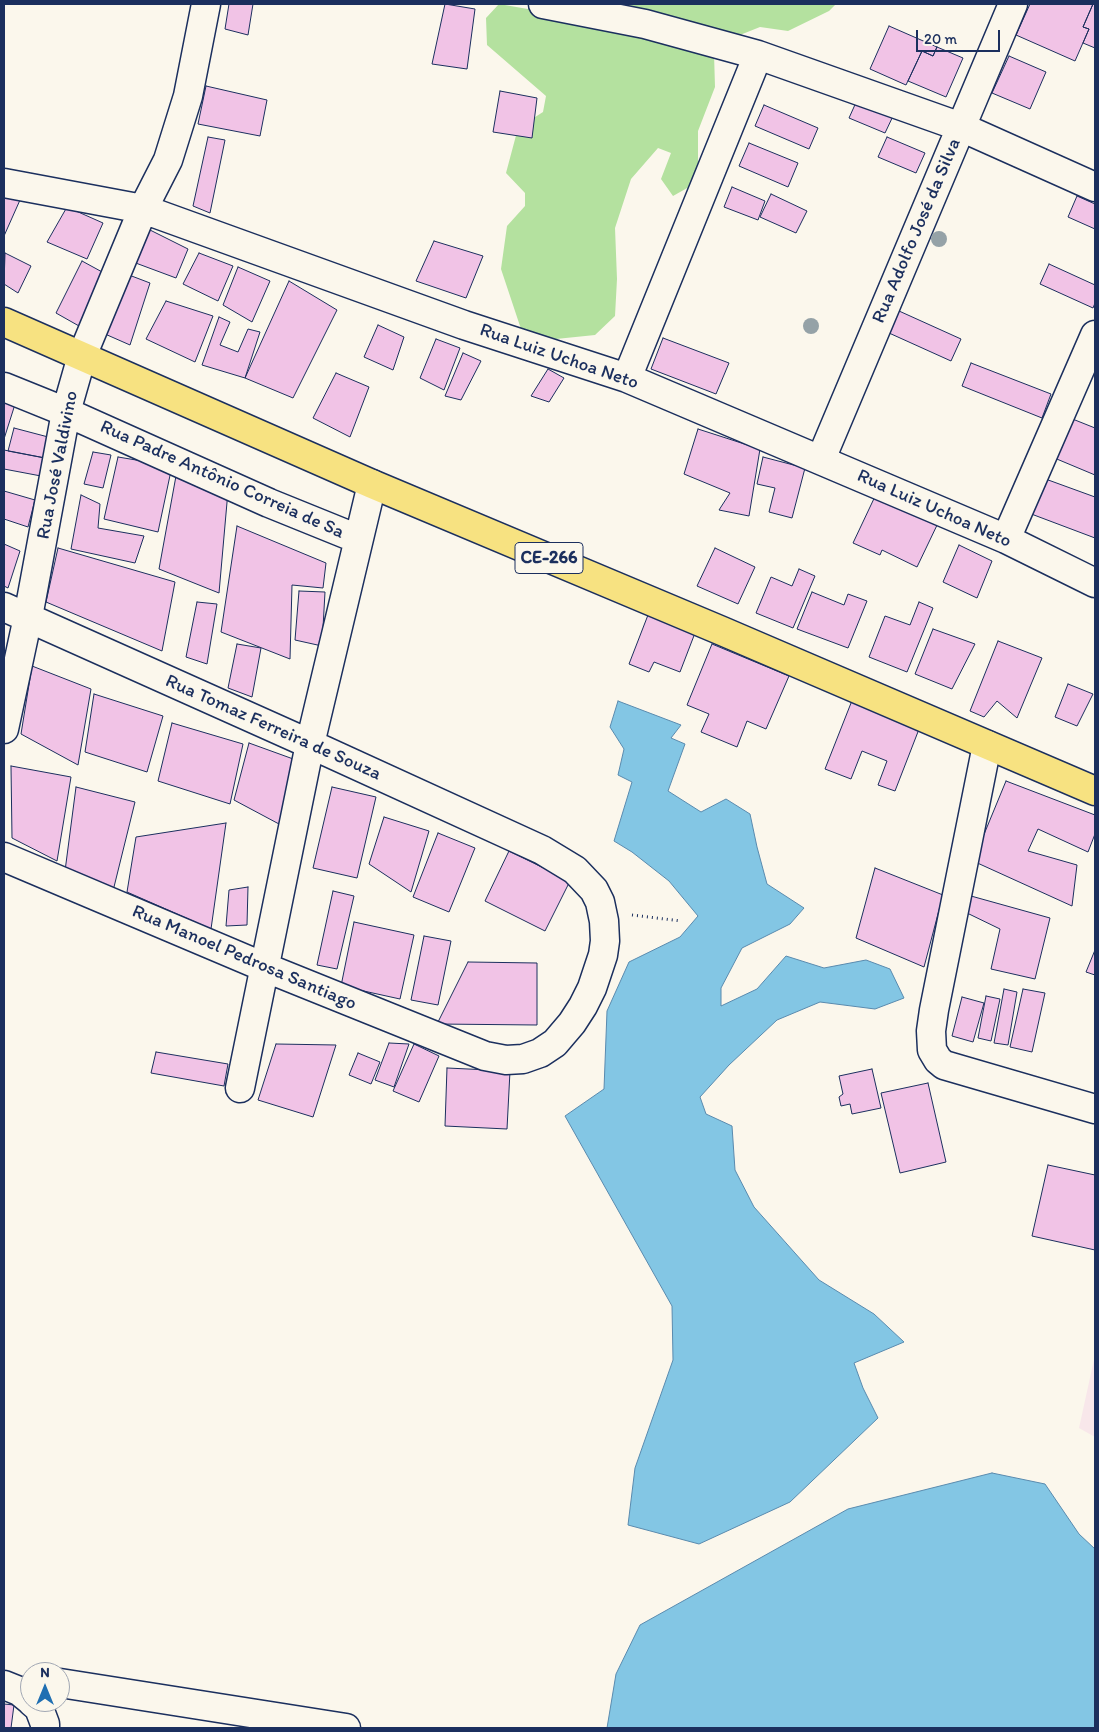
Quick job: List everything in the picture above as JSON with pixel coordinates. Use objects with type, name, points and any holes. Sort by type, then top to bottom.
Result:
[{"type":"main road","name":"CE-266","points":[[4,322],[372,484],[722,630],[1095,791]]},
{"type":"street","name":"Rua José Valdivino","points":[[4,729],[16,612],[66,412],[82,356],[142,209],[168,160],[188,96],[206,4]]},
{"type":"street","points":[[544,4],[645,24],[758,55],[961,127],[1095,187]]},
{"type":"street","name":"Rua Adolfo José da Silva","points":[[821,459],[1013,4]]},
{"type":"street","points":[[627,378],[758,55]]},
{"type":"street","name":"Rua Luiz Uchoa Neto","points":[[4,182],[142,209],[464,325],[627,378],[1006,539],[1095,583]]},
{"type":"street","points":[[1006,539],[1095,335]]},
{"type":"street","name":"Rua Padre Antônio Correia de Sa","points":[[4,387],[66,412],[269,503],[358,539]]},
{"type":"street","points":[[240,1088],[310,744],[372,484]]},
{"type":"street","name":"Rua Tomaz Ferreira de Souza","points":[[16,612],[542,850],[575,870],[586,881],[594,890],[602,911]]},
{"type":"street","points":[[987,745],[934,1010],[931,1044],[934,1055],[944,1065],[1095,1109]]},
{"type":"street","name":"Rua Manoel Pedrosa Santiago","points":[[4,857],[264,967],[485,1056],[506,1060],[523,1059],[540,1053],[555,1043],[572,1023],[592,988],[603,955],[605,941],[602,911]]},
{"type":"street","points":[[4,1675],[20,1677]]},
{"type":"street","points":[[4,1685],[20,1692]]},
{"type":"street","points":[[70,1686],[346,1728]]},
{"type":"street","points":[[42,1712],[46,1724],[45,1728]]},
{"type":"path","points":[[602,911],[681,921]]},
{"type":"shaded area","points":[[1095,1355],[1095,1437],[1079,1428]]},
{"type":"green space","points":[[499,4],[591,20],[714,53],[715,87],[698,131],[696,183],[673,196],[661,179],[671,153],[658,148],[631,179],[615,228],[617,279],[615,316],[595,335],[556,339],[522,332],[501,269],[507,226],[525,206],[525,193],[506,173],[518,128],[543,112],[546,96],[487,45],[486,18]]},
{"type":"green space","points":[[580,4],[836,4],[829,11],[788,31],[760,27],[740,35],[732,42]]},
{"type":"water","points":[[618,701],[681,725],[671,738],[685,744],[668,791],[701,812],[726,799],[750,814],[767,884],[804,908],[790,924],[742,948],[721,988],[721,1006],[757,989],[786,956],[824,968],[866,960],[890,969],[904,998],[875,1009],[820,1002],[777,1020],[729,1065],[700,1097],[706,1114],[732,1126],[735,1170],[754,1207],[819,1280],[874,1314],[904,1342],[854,1363],[863,1388],[878,1418],[790,1502],[699,1544],[628,1525],[635,1468],[673,1360],[672,1306],[565,1116],[604,1089],[607,1011],[629,962],[680,937],[698,916],[669,881],[632,852],[614,841],[632,782],[618,775],[624,749],[610,727]]},
{"type":"water","points":[[992,1473],[1045,1484],[1079,1534],[1095,1549],[1095,1728],[607,1728],[616,1674],[640,1625],[848,1509]]},
{"type":"building","points":[[229,4],[253,4],[248,35],[225,29]]},
{"type":"building","points":[[445,4],[475,9],[467,69],[432,64]]},
{"type":"building","points":[[1030,4],[1093,4],[1083,27],[1089,29],[1075,61],[1016,35]]},
{"type":"building","points":[[1093,4],[1095,4],[1095,48],[1083,43],[1089,29],[1083,27]]},
{"type":"building","points":[[889,26],[937,47],[933,56],[922,51],[906,85],[870,69]]},
{"type":"building","points":[[937,47],[963,58],[946,97],[908,81],[922,51],[933,56]]},
{"type":"building","points":[[1009,56],[1046,72],[1030,109],[992,93]]},
{"type":"building","points":[[206,86],[267,100],[260,136],[198,124]]},
{"type":"building","points":[[500,91],[537,98],[532,138],[493,132]]},
{"type":"building","points":[[858,98],[894,114],[885,133],[849,118]]},
{"type":"building","points":[[764,105],[818,128],[809,149],[755,126]]},
{"type":"building","points":[[208,137],[225,140],[210,213],[193,206]]},
{"type":"building","points":[[887,137],[925,153],[916,173],[878,157]]},
{"type":"building","points":[[749,143],[798,163],[788,187],[739,166]]},
{"type":"building","points":[[732,187],[765,201],[758,220],[724,207]]},
{"type":"building","points":[[4,190],[20,200],[4,236]]},
{"type":"building","points":[[771,194],[807,211],[796,233],[760,217]]},
{"type":"building","points":[[1077,196],[1095,204],[1095,229],[1068,217]]},
{"type":"building","points":[[67,207],[103,223],[87,259],[47,242]]},
{"type":"building","points":[[148,229],[188,249],[176,278],[133,262]]},
{"type":"building","points":[[434,241],[483,256],[466,298],[416,281]]},
{"type":"building","points":[[5,253],[31,266],[18,293],[4,284]]},
{"type":"building","points":[[199,253],[233,266],[218,301],[183,284]]},
{"type":"building","points":[[82,261],[104,273],[79,326],[56,313]]},
{"type":"building","points":[[1049,264],[1095,285],[1095,303],[1093,308],[1040,284]]},
{"type":"building","points":[[238,267],[270,281],[252,322],[223,305]]},
{"type":"building","points":[[129,275],[150,283],[130,345],[105,334]]},
{"type":"building","points":[[289,281],[337,310],[293,398],[245,378]]},
{"type":"building","points":[[166,301],[213,316],[195,362],[146,339]]},
{"type":"building","points":[[899,311],[961,339],[951,361],[889,333]]},
{"type":"building","points":[[219,317],[230,322],[220,345],[238,352],[248,329],[260,332],[245,378],[202,365]]},
{"type":"building","points":[[378,325],[404,337],[393,370],[364,357]]},
{"type":"building","points":[[663,338],[729,363],[716,394],[651,369]]},
{"type":"building","points":[[436,339],[460,348],[444,390],[420,378]]},
{"type":"building","points":[[463,353],[481,361],[461,400],[445,396]]},
{"type":"building","points":[[971,363],[1051,394],[1042,418],[962,386]]},
{"type":"building","points":[[548,369],[564,378],[549,402],[531,396]]},
{"type":"building","points":[[336,373],[369,387],[350,437],[313,418]]},
{"type":"building","points":[[4,395],[17,398],[4,439]]},
{"type":"building","points":[[1070,418],[1095,428],[1095,475],[1052,457]]},
{"type":"building","points":[[14,428],[52,438],[45,458],[8,451]]},
{"type":"building","points":[[698,429],[760,449],[749,516],[719,510],[730,493],[684,474]]},
{"type":"building","points":[[4,450],[45,458],[41,476],[4,469]]},
{"type":"building","points":[[93,452],[111,455],[103,488],[84,484]]},
{"type":"building","points":[[118,457],[172,466],[158,532],[104,519]]},
{"type":"building","points":[[763,457],[805,468],[792,518],[769,512],[775,488],[757,484]]},
{"type":"building","points":[[176,476],[228,491],[219,593],[159,569]]},
{"type":"building","points":[[1040,477],[1095,497],[1095,538],[1026,512]]},
{"type":"building","points":[[879,488],[939,521],[917,567],[882,550],[880,555],[853,543]]},
{"type":"building","points":[[4,491],[35,500],[28,527],[4,519]]},
{"type":"building","points":[[81,495],[100,504],[98,528],[144,536],[135,563],[71,549]]},
{"type":"building","points":[[237,526],[326,563],[323,588],[292,585],[290,659],[221,632]]},
{"type":"building","points":[[4,544],[20,551],[8,588],[4,586]]},
{"type":"building","points":[[959,545],[992,561],[977,598],[943,582]]},
{"type":"building","points":[[58,548],[175,582],[162,651],[46,602]]},
{"type":"building","points":[[715,548],[755,567],[738,604],[697,586]]},
{"type":"building","points":[[799,569],[815,576],[793,628],[756,613],[771,577],[792,586]]},
{"type":"building","points":[[299,591],[325,592],[322,646],[295,640]]},
{"type":"building","points":[[812,592],[844,605],[848,594],[867,601],[848,648],[797,629]]},
{"type":"building","points":[[197,602],[217,604],[207,664],[186,657]]},
{"type":"building","points":[[919,602],[933,608],[907,672],[869,657],[885,616],[910,625]]},
{"type":"building","points":[[648,615],[695,633],[680,672],[654,662],[649,672],[629,664]]},
{"type":"building","points":[[933,629],[975,644],[952,689],[915,674]]},
{"type":"building","points":[[998,641],[1042,658],[1017,718],[997,701],[984,717],[970,711]]},
{"type":"building","points":[[237,644],[261,648],[252,697],[228,688]]},
{"type":"building","points":[[712,644],[789,676],[766,729],[747,721],[737,747],[701,732],[709,714],[687,705]]},
{"type":"building","points":[[32,666],[91,689],[78,765],[21,734]]},
{"type":"building","points":[[1068,684],[1093,694],[1077,726],[1055,717]]},
{"type":"building","points":[[94,694],[163,716],[147,772],[85,752]]},
{"type":"building","points":[[853,698],[921,724],[895,791],[878,785],[887,761],[862,751],[851,779],[825,769]]},
{"type":"building","points":[[172,723],[243,744],[230,804],[158,781]]},
{"type":"building","points":[[249,743],[296,760],[279,824],[234,800]]},
{"type":"building","points":[[11,766],[71,777],[57,861],[12,838]]},
{"type":"building","points":[[1006,781],[1095,815],[1095,834],[1088,852],[1038,829],[1028,851],[1077,865],[1072,906],[973,861]]},
{"type":"building","points":[[76,787],[135,802],[113,891],[65,871]]},
{"type":"building","points":[[332,787],[376,797],[357,878],[313,868]]},
{"type":"building","points":[[384,817],[429,831],[411,892],[369,864]]},
{"type":"building","points":[[226,823],[211,929],[127,892],[136,837]]},
{"type":"building","points":[[438,833],[475,848],[449,912],[413,897]]},
{"type":"building","points":[[509,851],[570,881],[545,931],[485,901]]},
{"type":"building","points":[[875,868],[943,895],[924,967],[856,938]]},
{"type":"building","points":[[248,887],[247,925],[226,926],[229,890]]},
{"type":"building","points":[[333,891],[354,896],[337,969],[317,965]]},
{"type":"building","points":[[971,896],[1050,918],[1035,979],[991,969],[1000,929],[967,913]]},
{"type":"building","points":[[354,922],[414,935],[400,999],[341,986]]},
{"type":"building","points":[[424,936],[451,941],[438,1005],[411,1000]]},
{"type":"building","points":[[1095,950],[1095,975],[1086,972]]},
{"type":"building","points":[[468,962],[537,963],[537,1025],[437,1024]]},
{"type":"building","points":[[1004,989],[1017,992],[1008,1045],[994,1043]]},
{"type":"building","points":[[1023,989],[1045,993],[1032,1052],[1010,1047]]},
{"type":"building","points":[[986,996],[1000,999],[991,1041],[978,1038]]},
{"type":"building","points":[[962,997],[984,1003],[973,1042],[952,1036]]},
{"type":"building","points":[[389,1043],[409,1044],[394,1087],[375,1080]]},
{"type":"building","points":[[276,1044],[336,1045],[313,1117],[258,1100]]},
{"type":"building","points":[[414,1044],[439,1056],[419,1102],[393,1091]]},
{"type":"building","points":[[156,1052],[228,1064],[224,1086],[151,1073]]},
{"type":"building","points":[[358,1053],[380,1062],[371,1084],[349,1075]]},
{"type":"building","points":[[447,1068],[510,1071],[507,1129],[445,1126]]},
{"type":"building","points":[[872,1069],[881,1108],[852,1114],[850,1104],[841,1106],[839,1097],[843,1094],[839,1076]]},
{"type":"building","points":[[928,1083],[946,1162],[900,1173],[881,1093]]},
{"type":"building","points":[[1048,1165],[1095,1175],[1095,1250],[1032,1236]]},
{"type":"building","points":[[4,1704],[14,1705],[11,1728],[4,1728]]}]
